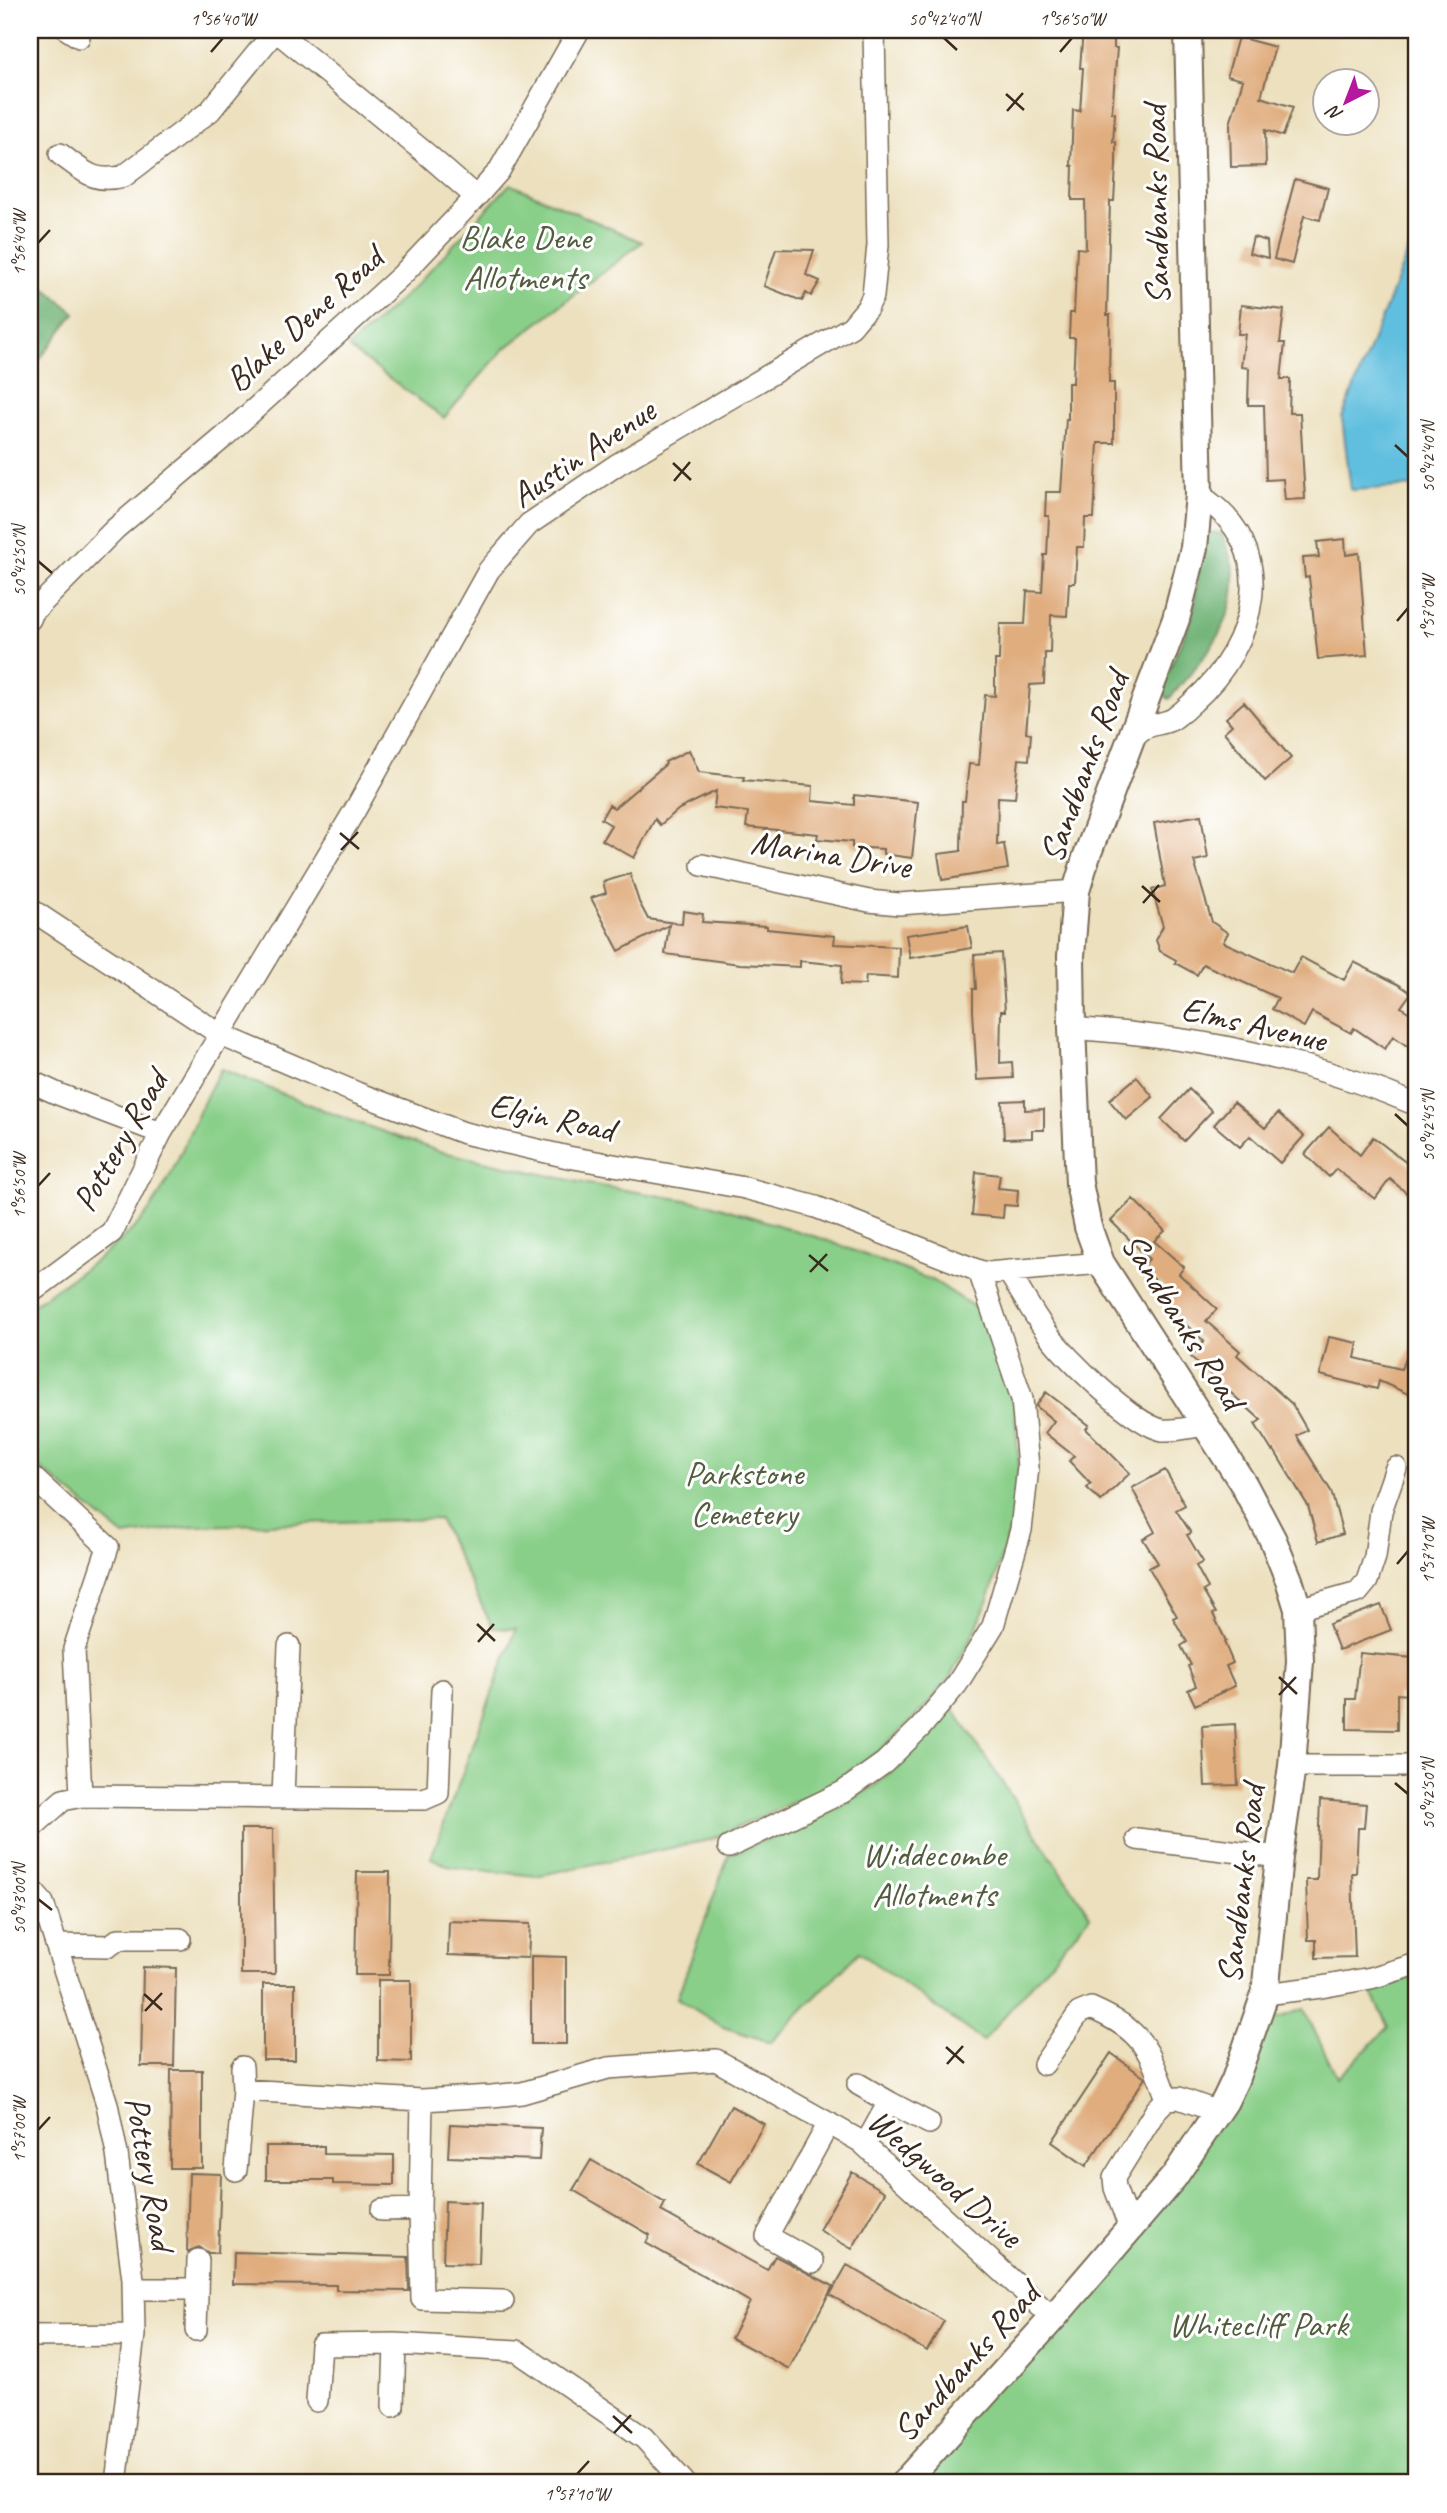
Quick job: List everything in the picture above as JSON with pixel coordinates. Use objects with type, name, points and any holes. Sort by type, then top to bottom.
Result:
[{"type":"main road","name":"Sandbanks Road","points":[[904,2483],[1053,2318],[1174,2178],[1218,2112],[1235,2080],[1265,1994],[1279,1857],[1292,1766],[1300,1661],[1298,1609],[1289,1580],[1273,1540],[1244,1485],[1101,1263],[1087,1227],[1079,1183],[1071,957],[1076,891],[1176,618],[1194,548],[1199,495],[1188,30]]},
{"type":"street","points":[[60,154],[92,177],[109,180],[124,176],[210,111],[276,30],[476,197]]},
{"type":"street","name":"Blake Dene Road","points":[[30,619],[33,612],[115,529],[224,437],[383,293],[476,197],[499,172],[579,30]]},
{"type":"street","name":"Austin Avenue","points":[[221,1035],[355,810],[489,569],[529,524],[618,464],[851,327],[867,309],[873,296],[878,245],[874,30]]},
{"type":"street","points":[[1130,740],[1143,729],[1171,720],[1211,686],[1248,624],[1252,591],[1245,546],[1235,527],[1216,505],[1199,495]]},
{"type":"street","name":"Marina Drive","points":[[702,866],[869,901],[899,904],[1076,891]]},
{"type":"street","name":"Elgin Road","points":[[30,909],[221,1035],[357,1093],[464,1133],[568,1157],[745,1188],[816,1207],[979,1271],[1101,1263]]},
{"type":"street","name":"Elms Avenue","points":[[1072,1028],[1170,1038],[1267,1057],[1357,1082],[1417,1105]]},
{"type":"street","name":"Pottery Road","points":[[30,1293],[112,1232],[161,1133],[221,1035]]},
{"type":"street","points":[[30,1081],[161,1133]]},
{"type":"street","points":[[729,1847],[843,1792],[884,1763],[920,1728],[957,1684],[993,1626],[1021,1530],[1028,1467],[1023,1399],[979,1271]]},
{"type":"street","points":[[1008,1271],[1046,1332],[1060,1349],[1124,1408],[1145,1423],[1161,1430],[1205,1425]]},
{"type":"street","points":[[1298,1609],[1358,1592],[1367,1581],[1376,1557],[1381,1511],[1396,1468]]},
{"type":"street","points":[[30,1475],[108,1547],[74,1649],[81,1796]]},
{"type":"street","points":[[283,1797],[289,1646]]},
{"type":"street","points":[[30,1829],[63,1800],[81,1796],[424,1799],[439,1793],[442,1690]]},
{"type":"street","points":[[1292,1766],[1417,1766]]},
{"type":"street","points":[[1138,1839],[1279,1857]]},
{"type":"street","name":"Pottery Road","points":[[30,1888],[43,1903],[107,2104],[117,2154],[134,2289],[134,2335],[116,2483]]},
{"type":"street","points":[[56,1945],[109,1946],[119,1939],[180,1939]]},
{"type":"street","points":[[1265,1994],[1371,1978],[1417,1965]]},
{"type":"street","points":[[1044,2064],[1079,2013],[1091,2008],[1117,2019],[1130,2029],[1146,2048],[1167,2099]]},
{"type":"street","name":"Wedgwood Drive","points":[[243,2090],[422,2100],[522,2093],[608,2067],[716,2060],[865,2145],[1053,2318]]},
{"type":"street","points":[[236,2171],[243,2090],[242,2067]]},
{"type":"street","points":[[858,2084],[929,2123]]},
{"type":"street","points":[[1130,2228],[1114,2178],[1150,2120],[1167,2099],[1179,2098],[1218,2112]]},
{"type":"street","points":[[422,2100],[422,2299],[503,2301]]},
{"type":"street","points":[[865,2145],[889,2102]]},
{"type":"street","points":[[813,2262],[766,2236],[829,2123]]},
{"type":"street","points":[[382,2210],[420,2209]]},
{"type":"street","points":[[196,2330],[198,2260]]},
{"type":"street","points":[[134,2289],[197,2289]]},
{"type":"street","points":[[30,2336],[134,2335]]},
{"type":"street","points":[[393,2406],[395,2344]]},
{"type":"street","points":[[317,2401],[321,2345],[395,2344],[517,2351],[644,2438],[685,2483]]},
{"type":"green space","name":"Blake Dene Allotments","points":[[510,184],[642,242],[503,350],[444,418],[348,348],[416,285]]},
{"type":"green space","points":[[30,276],[75,313],[30,372]]},
{"type":"green space","points":[[1213,532],[1222,534],[1230,557],[1234,576],[1232,599],[1221,631],[1169,699],[1164,695],[1163,684],[1192,618],[1204,537]]},
{"type":"green space","name":"Parkstone Cemetery","points":[[221,1069],[336,1115],[438,1151],[588,1184],[710,1204],[823,1239],[934,1281],[988,1316],[1014,1400],[1019,1466],[1012,1524],[976,1629],[950,1677],[924,1708],[879,1751],[823,1789],[709,1840],[536,1876],[451,1867],[431,1858],[516,1629],[493,1628],[439,1519],[196,1526],[124,1536],[30,1460],[30,1307],[105,1253],[144,1217],[166,1183]]},
{"type":"green space","name":"Widdecombe Allotments","points":[[953,1708],[1090,1916],[983,2041],[859,1952],[771,2042],[723,2027],[677,1998],[729,1854],[808,1824],[875,1786],[922,1743]]},
{"type":"green space","name":"Whitecliff Park","points":[[1417,1977],[1417,2483],[904,2483],[1174,2177],[1253,2027],[1304,2009],[1337,2078],[1389,2027],[1371,1991]]},
{"type":"water","points":[[1417,229],[1417,486],[1351,490],[1342,418]]},
{"type":"building","points":[[1083,30],[1114,30],[1114,48],[1117,48],[1112,113],[1115,113],[1113,142],[1116,142],[1116,166],[1114,201],[1110,201],[1107,315],[1110,315],[1109,383],[1114,383],[1114,443],[1098,443],[1094,518],[1085,518],[1084,547],[1077,547],[1075,583],[1069,583],[1067,616],[1051,615],[1050,653],[1045,653],[1044,684],[1030,685],[1026,733],[1031,734],[1029,760],[1019,759],[1015,798],[998,797],[997,845],[1004,844],[1008,869],[942,880],[938,854],[961,851],[962,801],[965,801],[969,764],[979,765],[985,695],[995,696],[995,660],[999,660],[1000,624],[1025,624],[1027,591],[1042,592],[1049,516],[1045,516],[1046,492],[1061,492],[1066,419],[1068,420],[1068,383],[1073,383],[1075,338],[1069,338],[1070,313],[1074,313],[1077,248],[1086,249],[1085,200],[1072,200],[1071,166],[1073,110],[1080,111]]},
{"type":"building","points":[[1238,37],[1275,47],[1261,97],[1293,107],[1283,136],[1265,130],[1266,166],[1231,167],[1230,124],[1243,80],[1227,76]]},
{"type":"building","points":[[1295,179],[1328,188],[1320,220],[1304,216],[1292,264],[1274,259]]},
{"type":"building","points":[[1253,237],[1267,241],[1268,258],[1249,253]]},
{"type":"building","points":[[776,249],[814,250],[806,275],[820,281],[811,296],[806,293],[802,301],[764,286]]},
{"type":"building","points":[[1241,305],[1284,310],[1280,343],[1285,343],[1281,379],[1290,379],[1289,413],[1300,413],[1305,499],[1285,500],[1283,479],[1266,480],[1264,405],[1248,405],[1249,368],[1241,367],[1245,334],[1238,334]]},
{"type":"building","points":[[1345,539],[1346,555],[1359,553],[1367,655],[1318,659],[1309,577],[1305,578],[1303,558],[1319,557],[1317,542]]},
{"type":"building","points":[[1244,702],[1291,758],[1265,781],[1224,732],[1232,725],[1226,718]]},
{"type":"building","points":[[689,750],[699,772],[744,777],[743,780],[813,786],[812,801],[854,805],[854,795],[918,802],[912,858],[883,854],[883,849],[852,847],[852,842],[817,839],[818,834],[746,827],[748,812],[714,808],[716,791],[679,809],[660,825],[655,819],[634,858],[602,840],[611,825],[601,819],[609,805],[614,808],[666,764],[665,762]]},
{"type":"building","points":[[1201,815],[1208,858],[1194,861],[1212,922],[1228,933],[1223,942],[1292,973],[1301,957],[1344,980],[1354,962],[1398,984],[1411,993],[1401,1007],[1417,1018],[1417,1053],[1393,1036],[1385,1049],[1354,1028],[1351,1033],[1312,1012],[1304,1027],[1272,1009],[1278,998],[1203,964],[1197,975],[1160,951],[1156,940],[1163,926],[1152,890],[1165,886],[1154,823]]},
{"type":"building","points":[[630,874],[648,919],[682,924],[683,911],[703,914],[702,922],[767,926],[767,929],[835,936],[834,944],[899,947],[898,978],[866,976],[865,985],[841,984],[842,965],[800,961],[800,967],[740,964],[665,954],[669,925],[619,951],[591,898],[606,893],[603,882]]},
{"type":"building","points":[[968,926],[972,948],[910,958],[906,935]]},
{"type":"building","points":[[1001,953],[1005,1011],[1001,1011],[1000,1063],[1012,1062],[1013,1078],[977,1080],[973,1011],[973,989],[976,989],[974,955]]},
{"type":"building","points":[[1137,1077],[1153,1097],[1126,1120],[1109,1100]]},
{"type":"building","points":[[1189,1089],[1212,1111],[1184,1141],[1161,1119]]},
{"type":"building","points":[[1025,1100],[1025,1110],[1044,1109],[1044,1130],[1032,1130],[1032,1138],[1004,1139],[1002,1101]]},
{"type":"building","points":[[1234,1102],[1265,1128],[1278,1113],[1304,1136],[1280,1163],[1250,1136],[1240,1147],[1214,1125]]},
{"type":"building","points":[[1329,1127],[1360,1155],[1373,1137],[1417,1171],[1417,1202],[1390,1179],[1375,1199],[1336,1169],[1329,1177],[1305,1154]]},
{"type":"building","points":[[976,1172],[1000,1175],[998,1188],[1018,1190],[1017,1206],[1004,1205],[1003,1218],[972,1215]]},
{"type":"building","points":[[1133,1199],[1165,1231],[1154,1241],[1184,1267],[1179,1274],[1217,1309],[1206,1321],[1240,1351],[1237,1355],[1292,1404],[1307,1430],[1297,1436],[1331,1491],[1343,1534],[1318,1542],[1308,1506],[1255,1424],[1261,1420],[1191,1357],[1204,1341],[1162,1303],[1171,1293],[1141,1268],[1149,1259],[1111,1221]]},
{"type":"building","points":[[1417,1333],[1417,1398],[1379,1381],[1377,1389],[1320,1375],[1329,1337],[1358,1343],[1355,1358],[1401,1369]]},
{"type":"building","points":[[1046,1392],[1089,1425],[1086,1429],[1130,1473],[1101,1501],[1087,1488],[1091,1484],[1069,1461],[1074,1456],[1045,1433],[1054,1421],[1036,1406]]},
{"type":"building","points":[[1165,1470],[1185,1505],[1176,1510],[1191,1533],[1187,1535],[1203,1562],[1196,1566],[1208,1588],[1203,1591],[1216,1613],[1213,1614],[1233,1663],[1226,1666],[1235,1686],[1195,1705],[1188,1690],[1196,1686],[1188,1666],[1191,1665],[1181,1646],[1187,1642],[1173,1618],[1177,1616],[1149,1568],[1158,1563],[1143,1539],[1155,1532],[1132,1488]]},
{"type":"building","points":[[1381,1605],[1391,1630],[1339,1650],[1329,1624]]},
{"type":"building","points":[[1360,1653],[1413,1658],[1409,1695],[1397,1694],[1397,1730],[1347,1729],[1347,1699],[1355,1699]]},
{"type":"building","points":[[1235,1724],[1238,1785],[1205,1786],[1202,1726]]},
{"type":"building","points":[[1320,1800],[1366,1804],[1364,1828],[1358,1828],[1356,1873],[1352,1873],[1355,1957],[1316,1958],[1316,1940],[1308,1940],[1306,1880],[1317,1880]]},
{"type":"building","points":[[241,1829],[273,1829],[275,1974],[241,1974]]},
{"type":"building","points":[[357,1872],[390,1872],[389,1975],[355,1975]]},
{"type":"building","points":[[449,1921],[530,1924],[528,1958],[448,1955]]},
{"type":"building","points":[[531,1956],[566,1957],[566,2044],[531,2044]]},
{"type":"building","points":[[143,1967],[176,1968],[174,2066],[141,2066]]},
{"type":"building","points":[[378,1980],[411,1980],[411,2062],[378,2061]]},
{"type":"building","points":[[263,1984],[295,1984],[295,2060],[263,2060]]},
{"type":"building","points":[[1111,2053],[1145,2078],[1086,2166],[1052,2142]]},
{"type":"building","points":[[171,2070],[202,2070],[202,2168],[170,2168]]},
{"type":"building","points":[[731,2106],[764,2124],[731,2182],[698,2164]]},
{"type":"building","points":[[450,2124],[541,2128],[539,2160],[448,2157]]},
{"type":"building","points":[[266,2146],[324,2146],[324,2154],[394,2155],[394,2185],[333,2184],[333,2180],[266,2180]]},
{"type":"building","points":[[591,2160],[665,2203],[661,2211],[767,2270],[775,2256],[833,2286],[789,2369],[731,2338],[750,2302],[646,2243],[650,2235],[573,2190]]},
{"type":"building","points":[[852,2172],[885,2192],[852,2249],[819,2230]]},
{"type":"building","points":[[189,2173],[221,2174],[218,2253],[209,2253],[199,2247],[187,2252]]},
{"type":"building","points":[[445,2201],[481,2203],[479,2264],[443,2263]]},
{"type":"building","points":[[234,2252],[408,2257],[409,2291],[336,2290],[336,2285],[233,2284]]},
{"type":"building","points":[[847,2265],[944,2321],[927,2351],[830,2295]]}]
